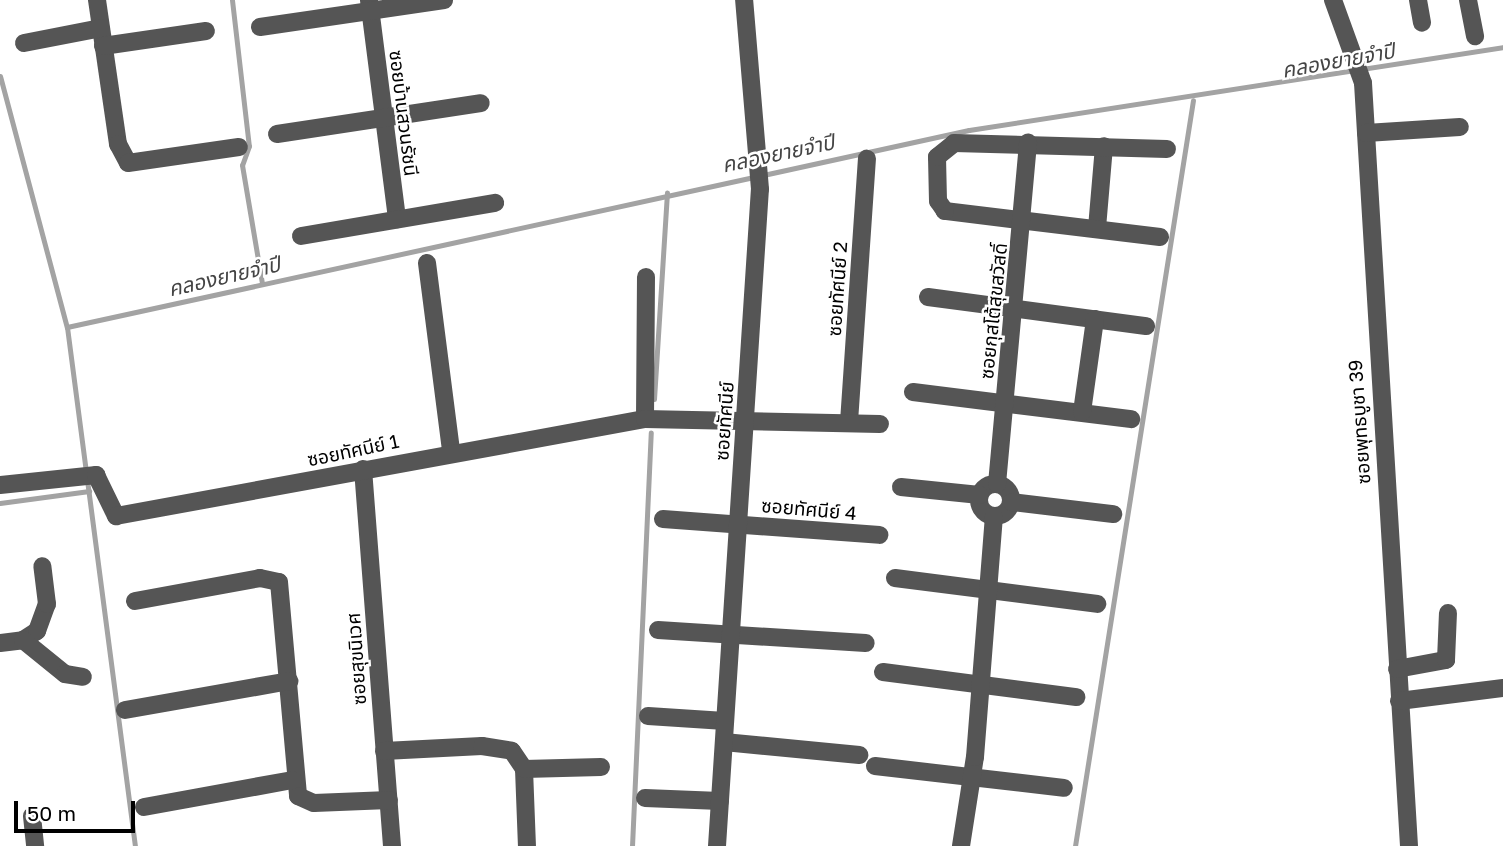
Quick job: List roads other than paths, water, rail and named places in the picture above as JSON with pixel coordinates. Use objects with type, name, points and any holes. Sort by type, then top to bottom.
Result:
[{"type":"street","points":[[97,0],[118,144],[128,163],[239,147]]},
{"type":"street","points":[[260,27],[370,6],[444,0]]},
{"type":"street","name":"ซอยทัศนีย์","points":[[718,846],[728,635],[746,418],[760,189],[744,0]]},
{"type":"street","name":"ซอยพุทธบูชา 39","points":[[1333,0],[1363,83],[1409,846]]},
{"type":"street","points":[[1418,0],[1422,23]]},
{"type":"street","points":[[1468,0],[1475,36]]},
{"type":"street","name":"ซอยบ้านสวนรัชนี","points":[[370,6],[397,219]]},
{"type":"street","points":[[24,43],[206,31]]},
{"type":"street","points":[[277,134],[481,103]]},
{"type":"street","points":[[1366,133],[1460,127]]},
{"type":"street","points":[[1160,237],[945,211],[938,201],[937,157],[954,143],[1028,142],[1167,149]]},
{"type":"street","name":"ซอยกุสโต้สุขสวัสดิ์","points":[[998,484],[1028,142]]},
{"type":"street","points":[[1097,228],[1104,146]]},
{"type":"street","name":"ซอยทัศนีย์ 2","points":[[849,422],[867,159]]},
{"type":"street","points":[[301,236],[495,203]]},
{"type":"street","points":[[428,263],[451,451]]},
{"type":"street","points":[[645,419],[646,277]]},
{"type":"street","points":[[928,297],[1146,326]]},
{"type":"street","points":[[1082,412],[1094,319]]},
{"type":"street","points":[[913,391],[1131,419]]},
{"type":"street","points":[[746,418],[880,424]]},
{"type":"street","name":"ซอยทัศนีย์ 1","points":[[0,485],[89,476],[104,481],[116,516],[364,476],[451,451],[645,419],[746,418]]},
{"type":"street","name":"ซอยสุขนิเวศ","points":[[364,476],[393,846]]},
{"type":"street","points":[[901,486],[980,495],[998,484],[1012,502],[1113,514]]},
{"type":"street","points":[[980,495],[982,509],[994,517]]},
{"type":"street","points":[[961,846],[973,774],[994,517],[1012,502]]},
{"type":"street","name":"ซอยทัศนีย์ 4","points":[[663,519],[879,535]]},
{"type":"street","points":[[0,643],[23,640],[37,631],[47,604],[42,566]]},
{"type":"street","points":[[135,601],[272,578],[283,593],[293,780],[305,802],[389,800]]},
{"type":"street","points":[[895,578],[1097,604]]},
{"type":"street","points":[[1397,669],[1446,660],[1448,613]]},
{"type":"street","points":[[658,630],[866,643]]},
{"type":"street","points":[[23,640],[65,674],[83,677]]},
{"type":"street","points":[[883,672],[1076,697]]},
{"type":"street","points":[[125,710],[289,681]]},
{"type":"street","points":[[1399,701],[1503,688]]},
{"type":"street","points":[[648,716],[724,721]]},
{"type":"street","points":[[724,742],[859,755]]},
{"type":"street","points":[[384,751],[501,747],[524,769],[527,846]]},
{"type":"street","points":[[875,766],[973,774],[1064,788]]},
{"type":"street","points":[[524,769],[601,767]]},
{"type":"street","points":[[144,807],[293,780]]},
{"type":"street","points":[[645,798],[720,801]]},
{"type":"street","points":[[32,816],[36,846]]},
{"type":"waterway","points":[[232,0],[249,146],[242,165],[262,283]]},
{"type":"waterway","name":"คลองยายจำปี","points":[[67,327],[969,130],[1503,47]]},
{"type":"waterway","points":[[0,76],[67,327],[135,846]]},
{"type":"waterway","points":[[1075,846],[1193,100]]},
{"type":"waterway","points":[[654,399],[667,192]]},
{"type":"waterway","points":[[632,846],[651,432]]},
{"type":"waterway","points":[[0,503],[89,491]]}]
